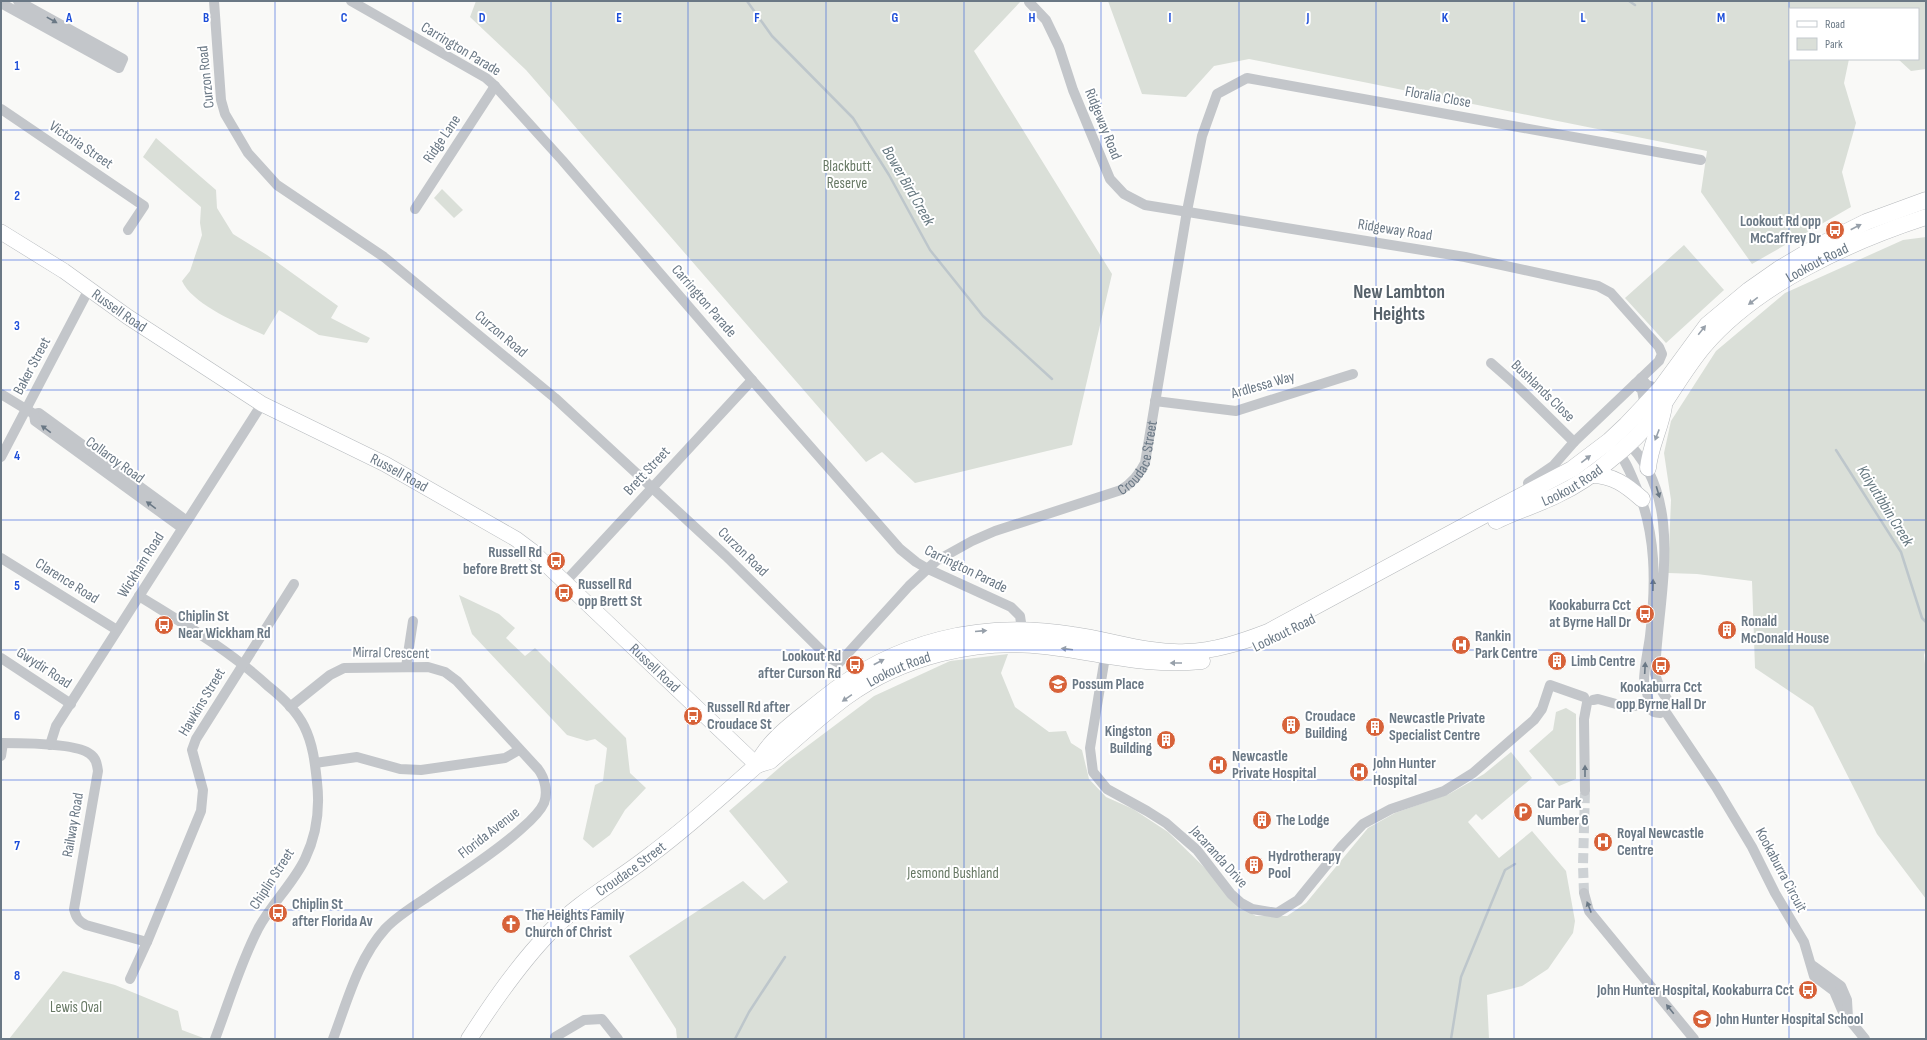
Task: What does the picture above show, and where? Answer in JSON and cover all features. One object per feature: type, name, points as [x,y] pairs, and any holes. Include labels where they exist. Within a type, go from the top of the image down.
[{"type":"highway","name":"Lookout Road","points":[[757,765],[770,761],[847,697],[879,678],[907,664],[945,652],[1009,644],[1186,652],[1212,649],[1240,643],[1268,632],[1481,517],[1563,475],[1619,442],[1644,406],[1662,395],[1707,325],[1749,290],[1779,269],[1866,222],[1926,200]]},
{"type":"highway","name":"Lookout Road","points":[[757,765],[763,752],[836,688],[879,661],[908,649],[970,633],[1022,629],[1072,634],[1106,648],[1150,663],[1185,663],[1216,660],[1246,652],[1273,641],[1479,529],[1507,515],[1557,496],[1591,475],[1619,442],[1683,374],[1708,342],[1735,315],[1770,288],[1846,248],[1926,217]]},
{"type":"highway","points":[[1648,468],[1650,452],[1662,422],[1662,395]]},
{"type":"highway","points":[[1591,475],[1603,475],[1617,479],[1642,500]]},
{"type":"highway","name":"Croudace Street","points":[[470,1039],[506,985],[550,932],[579,906],[652,854],[696,820],[757,765]]},
{"type":"main road","name":"Russell Road","points":[[1,232],[64,271],[128,317],[262,404],[385,464],[508,534],[532,551],[757,765]]},
{"type":"main road","points":[[735,743],[752,748],[771,745]]},
{"type":"street","points":[[1,3],[119,68],[123,60],[18,1]]},
{"type":"street","name":"Curzon Road","points":[[214,1],[221,100],[225,114],[248,153],[276,185],[384,257],[555,398],[726,556],[828,657],[839,663]]},
{"type":"street","name":"Carrington Parade","points":[[351,1],[486,78],[495,86],[562,160],[900,549],[916,562],[928,569],[1011,607],[1020,616],[1022,629]]},
{"type":"street","name":"Ridgeway Road","points":[[1029,2],[1046,20],[1059,47],[1073,90],[1110,179],[1124,194],[1145,205],[1465,257],[1598,286],[1611,293],[1659,347],[1662,354],[1659,361],[1574,442],[1553,466],[1528,482]]},
{"type":"street","name":"Floralia Close","points":[[1202,136],[1218,94],[1248,78],[1701,160]]},
{"type":"street","name":"Ridge Lane","points":[[415,209],[495,86]]},
{"type":"street","name":"Victoria Street","points":[[1,109],[144,206],[128,230]]},
{"type":"street","name":"Croudace Street","points":[[839,663],[909,586],[942,557],[978,538],[1121,490],[1131,484],[1139,474],[1145,463],[1187,212],[1202,136]]},
{"type":"street","name":"Baker Street","points":[[1,457],[30,411],[89,289]]},
{"type":"street","name":"Bushlands Close","points":[[1491,363],[1574,442]]},
{"type":"street","name":"Ardlessa Way","points":[[1155,401],[1236,411],[1353,374]]},
{"type":"street","name":"Brett Street","points":[[565,582],[752,380]]},
{"type":"street","points":[[1638,381],[1662,395]]},
{"type":"street","points":[[1638,381],[1642,390],[1644,406]]},
{"type":"street","name":"Collaroy Road","points":[[1,394],[30,411],[35,420],[185,524]]},
{"type":"street","name":"Wickham Road","points":[[50,745],[54,731],[262,404]]},
{"type":"street","points":[[1619,442],[1648,468],[1655,484],[1663,518],[1662,608],[1655,674],[1663,693],[1669,701],[1665,711],[1660,713],[1654,713],[1650,709],[1644,684],[1652,607],[1653,572],[1648,518],[1619,442]]},
{"type":"street","name":"Clarence Road","points":[[1,558],[117,630]]},
{"type":"street","name":"Hawkins Street","points":[[130,979],[147,942],[201,811],[203,790],[193,760],[193,746],[294,584]]},
{"type":"street","name":"Chiplin Street","points":[[139,596],[244,664],[290,707],[303,725],[312,748],[315,763],[318,804],[316,825],[309,848],[299,870],[259,928],[246,957],[215,1039]]},
{"type":"street","points":[[406,667],[413,621]]},
{"type":"street","name":"Jacaranda Drive","points":[[1106,648],[1090,748],[1093,772],[1107,789],[1159,819],[1197,850],[1240,903],[1252,910],[1277,913],[1298,900],[1342,846],[1363,824],[1392,809],[1444,791],[1473,773],[1534,720],[1542,709],[1550,685],[1588,700]]},
{"type":"street","name":"Gwydir Road","points":[[1,658],[71,704]]},
{"type":"street","name":"Mirral Crescent","points":[[290,707],[338,670],[352,667],[406,667],[437,669],[451,676],[519,750]]},
{"type":"street","points":[[1585,791],[1584,719],[1588,700],[1598,699],[1627,707],[1648,701],[1655,692],[1663,693]]},
{"type":"street","name":"Kookaburra Circuit","points":[[1665,711],[1735,817],[1774,891],[1804,942],[1814,976],[1836,994],[1842,1010],[1847,1003],[1848,1018],[1865,1039]]},
{"type":"street","points":[[1,756],[2,743]]},
{"type":"street","name":"Railway Road","points":[[2,743],[50,745],[90,753],[97,765],[74,909],[76,916],[79,921],[86,925],[147,942]]},
{"type":"street","points":[[315,763],[357,757],[400,769],[421,770],[505,758],[519,750]]},
{"type":"street","name":"Florida Avenue","points":[[333,1039],[359,972],[369,952],[384,930],[406,911],[505,843],[540,811],[546,795],[544,780],[538,769],[519,750]]},
{"type":"street","points":[[1584,893],[1589,911],[1694,1039]]},
{"type":"street","points":[[555,1038],[584,1020],[602,1019],[618,1039]]},
{"type":"green space","name":"Blackbutt Reserve","points":[[476,1],[1021,1],[974,51],[1112,274],[1072,445],[915,483],[882,452],[866,462],[526,70],[470,17]]},
{"type":"green space","points":[[1108,1],[1926,1],[1926,69],[1911,71],[1899,60],[1919,60],[1919,8],[1789,8],[1789,60],[1849,60],[1844,83],[1856,123],[1842,172],[1851,207],[1752,264],[1701,192],[1707,151],[1249,59],[1214,66],[1186,97],[1142,94]]},
{"type":"green space","points":[[156,138],[216,190],[217,208],[233,234],[267,255],[338,306],[331,318],[370,338],[367,343],[319,335],[279,310],[264,335],[218,313],[196,298],[182,281],[190,271],[202,235],[200,223],[201,207],[143,157]]},
{"type":"green space","points":[[442,189],[463,210],[454,218],[434,198]]},
{"type":"green space","points":[[1926,237],[1926,648],[1924,655],[1926,673],[1926,899],[1877,834],[1813,707],[1755,668],[1752,581],[1697,574],[1668,573],[1671,500],[1664,453],[1671,421],[1716,351],[1785,293],[1903,240]]},
{"type":"green space","points":[[1684,245],[1724,290],[1666,343],[1625,298]]},
{"type":"green space","points":[[459,595],[499,614],[515,628],[506,638],[525,656],[535,648],[626,738],[630,773],[646,788],[625,810],[610,835],[593,848],[583,839],[595,785],[603,781],[607,748],[595,739],[587,741],[567,735],[472,634]]},
{"type":"green space","name":"Jesmond Bushland","points":[[1008,654],[1001,673],[1015,707],[1049,732],[1066,731],[1071,743],[1082,750],[1089,779],[1106,797],[1133,809],[1168,832],[1205,868],[1238,906],[1256,916],[1287,916],[1306,903],[1368,828],[1395,813],[1449,794],[1484,774],[1511,752],[1532,778],[1482,820],[1476,814],[1468,822],[1499,858],[1532,831],[1566,871],[1575,921],[1573,933],[1548,969],[1522,986],[1487,995],[1489,1039],[677,1039],[676,1029],[629,956],[743,881],[764,900],[788,882],[729,811],[786,762],[874,696],[950,661]]},
{"type":"green space","points":[[1566,708],[1576,714],[1576,779],[1559,786],[1529,751],[1553,730],[1556,712]]},
{"type":"green space","name":"Lewis Oval","points":[[63,971],[115,985],[178,1011],[182,1030],[206,1039],[9,1039]]},
{"type":"waterway","name":"Bower Bird Creek","points":[[747,1],[772,36],[853,118],[889,175],[930,250],[983,316],[1052,379]]},
{"type":"waterway","points":[[1629,1],[1635,5]]},
{"type":"waterway","name":"Kaiyutibbin Creek","points":[[1836,450],[1901,552],[1922,618],[1926,622]]},
{"type":"waterway","points":[[1451,1039],[1461,977],[1505,870],[1515,864]]},
{"type":"waterway","points":[[735,1039],[749,1012],[785,957]]},
{"type":"tunnel","points":[[1584,893],[1583,865],[1585,791]]},
{"type":"place","name":"Lookout Rd opp McCaffrey Dr","points":[[1835,230]]},
{"type":"place","name":"Russell Rd before Brett St","points":[[556,561]]},
{"type":"place","name":"Russell Rd opp Brett St","points":[[564,593]]},
{"type":"place","name":"Kookaburra Cct at Byrne Hall Dr","points":[[1645,614]]},
{"type":"place","name":"Chiplin St Near Wickham Rd","points":[[164,625]]},
{"type":"place","name":"Ronald McDonald House","points":[[1727,630]]},
{"type":"place","name":"Rankin Park Centre","points":[[1461,645]]},
{"type":"place","name":"Limb Centre","points":[[1557,661]]},
{"type":"place","name":"Lookout Rd after Curson Rd","points":[[855,665]]},
{"type":"place","name":"Kookaburra Cct opp Byrne Hall Dr","points":[[1661,666]]},
{"type":"place","name":"Possum Place","points":[[1058,684]]},
{"type":"place","name":"Russell Rd after Croudace St","points":[[693,716]]},
{"type":"place","name":"Croudace Building","points":[[1291,725]]},
{"type":"place","name":"Newcastle Private Specialist Centre","points":[[1375,727]]},
{"type":"place","name":"Kingston Building","points":[[1166,740]]},
{"type":"place","name":"Newcastle Private Hospital","points":[[1218,765]]},
{"type":"place","name":"John Hunter Hospital","points":[[1359,772]]},
{"type":"place","name":"Car Park Number 6","points":[[1523,812]]},
{"type":"place","name":"The Lodge","points":[[1262,820]]},
{"type":"place","name":"Royal Newcastle Centre","points":[[1603,842]]},
{"type":"place","name":"Hydrotherapy Pool","points":[[1254,865]]},
{"type":"place","name":"Chiplin St after Florida Av","points":[[278,913]]},
{"type":"place","name":"The Heights Family Church of Christ","points":[[511,924]]},
{"type":"place","name":"John Hunter Hospital, Kookaburra Cct","points":[[1808,990]]},
{"type":"place","name":"John Hunter Hospital School","points":[[1702,1019]]},
{"type":"district","name":"New Lambton Heights","points":[[1399,303]]}]
